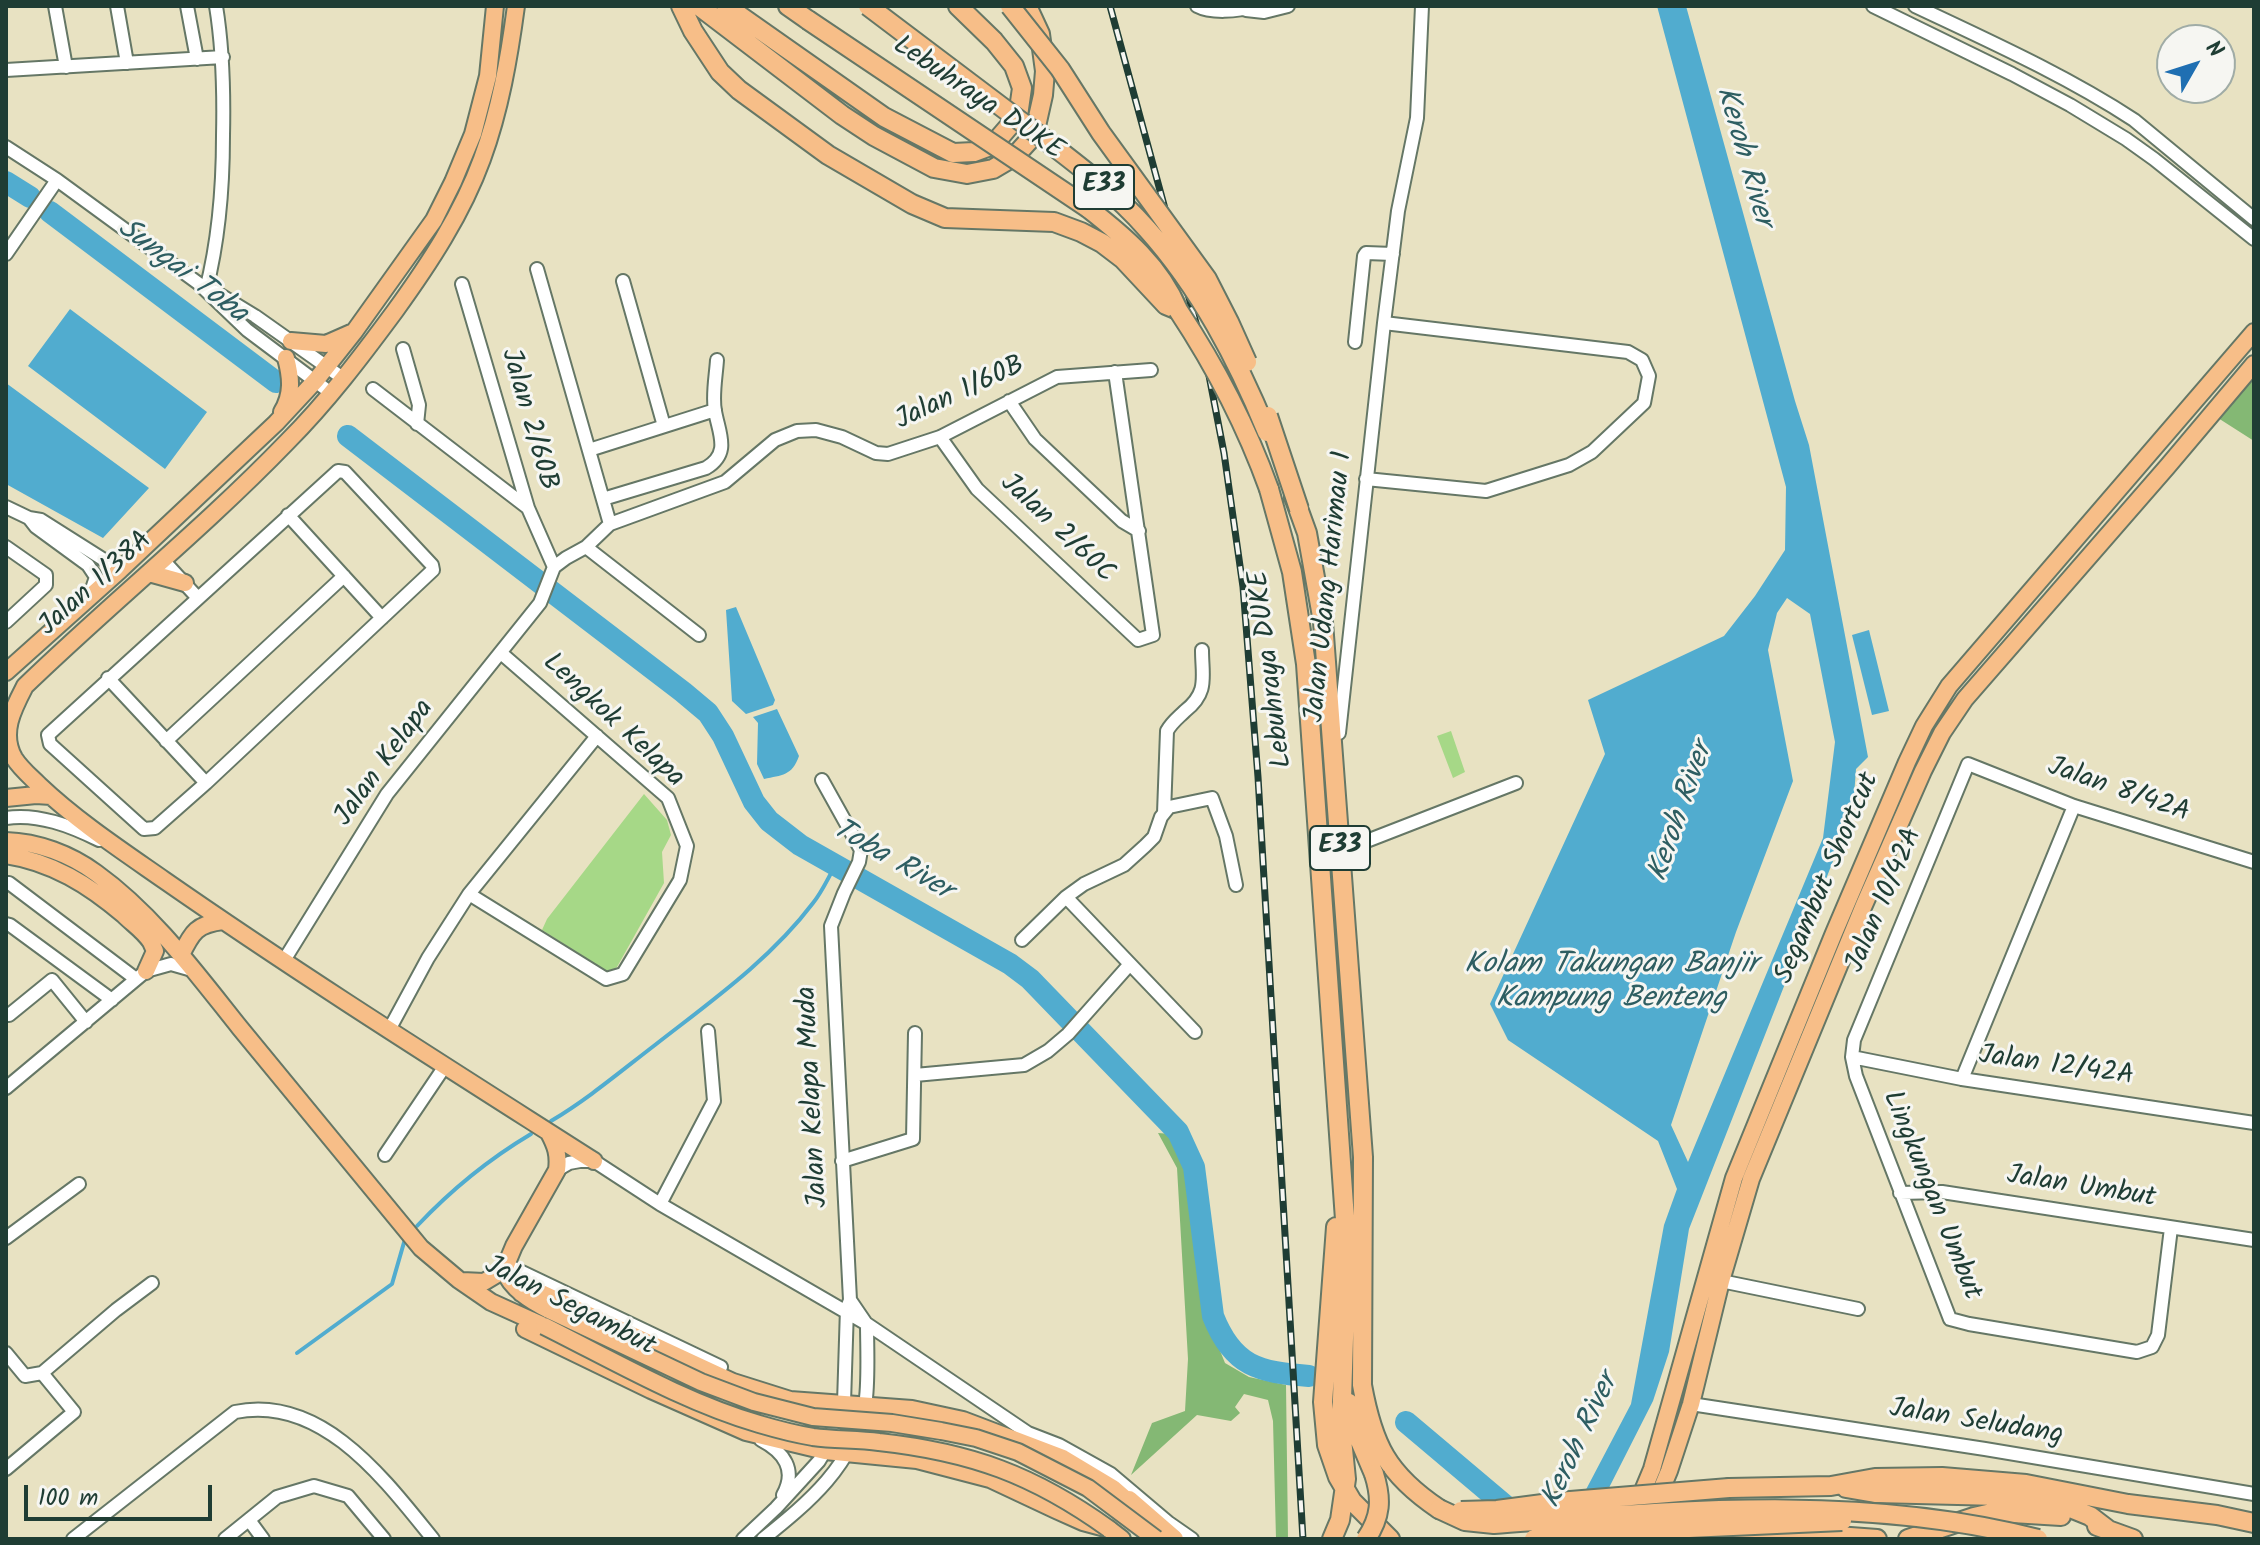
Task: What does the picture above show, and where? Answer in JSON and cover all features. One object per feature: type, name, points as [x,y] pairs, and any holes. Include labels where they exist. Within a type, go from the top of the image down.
[{"type":"highway","points":[[681,6],[720,72],[739,90],[828,155],[912,204],[945,218],[1054,222],[1081,232],[1123,259],[1166,305],[1178,310]]},
{"type":"highway","points":[[699,6],[874,136],[934,168],[967,174],[993,169],[1015,156],[1034,135],[1045,71],[1040,34],[1027,6]]},
{"type":"highway","points":[[726,6],[884,117],[953,153],[974,152],[993,145],[1018,116],[1022,88],[1014,66],[994,41],[958,6]]},
{"type":"highway","name":"Lebuhraya DUKE","points":[[788,6],[1088,208],[1122,235],[1156,270],[1171,292],[1178,310],[1235,406],[1261,466],[1283,534],[1298,603],[1306,664],[1347,1248],[1352,1374]]},
{"type":"highway","name":"Lebuhraya DUKE","points":[[868,6],[1091,175],[1146,228],[1190,283],[1215,325],[1253,398],[1299,509],[1307,533],[1323,622],[1362,1141],[1352,1374]]},
{"type":"highway","points":[[1010,6],[1060,69],[1101,133],[1207,279],[1262,399],[1299,509]]},
{"type":"highway","name":"E33","points":[[1343,1201],[1336,1223],[1323,1402],[1327,1445],[1338,1477],[1352,1501],[1390,1539]]},
{"type":"highway","points":[[1352,1374],[1354,1427],[1380,1493],[1373,1529],[1366,1539]]},
{"type":"highway","name":"E33","points":[[1352,1374],[1375,1440],[1385,1458],[1403,1481],[1439,1509],[1465,1521],[1494,1524],[1729,1509],[1846,1511],[1951,1521],[2038,1539]]},
{"type":"highway","name":"E33","points":[[1332,1539],[1340,1520],[1346,1479],[1341,1429],[1352,1374]]},
{"type":"highway","points":[[1439,1509],[1497,1510],[1729,1488],[1831,1486],[1875,1478],[1942,1477],[2026,1484],[2128,1504],[2254,1523]]},
{"type":"highway","points":[[1831,1486],[1875,1493],[1999,1496],[2058,1503],[2090,1516],[2107,1529]]},
{"type":"highway","points":[[1129,1500],[1174,1539]]},
{"type":"highway","points":[[1908,1539],[1996,1512],[2066,1516],[2133,1539]]},
{"type":"highway","points":[[1534,1539],[1645,1530],[1837,1522],[1886,1514]]},
{"type":"highway","points":[[1729,1539],[1810,1534],[1877,1539]]},
{"type":"main road","name":"Jalan 1/38A","points":[[6,672],[92,596],[276,423],[354,332],[425,232],[453,182],[473,134],[488,76],[495,6]]},
{"type":"main road","name":"Jalan 1/38A","points":[[131,857],[69,812],[23,769],[8,745],[6,731],[11,712],[25,686],[149,573],[164,553],[290,440],[344,379],[413,286],[442,242],[468,192],[492,129],[507,68],[516,6]]},
{"type":"main road","points":[[276,423],[287,404],[292,380],[289,350],[326,344],[354,332]]},
{"type":"main road","name":"Segambut Shortcut","points":[[1621,1539],[1652,1469],[1734,1178],[1834,933],[1924,726],[1949,686],[2254,332]]},
{"type":"main road","name":"Segambut Shortcut","points":[[1641,1539],[1669,1471],[1691,1404],[1721,1281],[1751,1179],[1864,905],[1942,733],[1965,699],[2254,364]]},
{"type":"main road","points":[[92,596],[118,585],[164,553],[201,493]]},
{"type":"main road","points":[[164,553],[185,583]]},
{"type":"main road","points":[[149,573],[185,583]]},
{"type":"main road","points":[[6,798],[51,796]]},
{"type":"main road","name":"Jalan Segambut","points":[[6,841],[47,847],[94,871],[126,897],[181,955],[421,1248],[491,1302],[546,1318],[754,1402],[813,1417],[892,1423],[941,1431],[976,1438],[1018,1452],[1088,1488],[1156,1539]]},
{"type":"main road","points":[[6,855],[54,869],[97,893],[151,942],[155,951],[152,963],[141,975]]},
{"type":"main road","points":[[131,857],[283,962],[594,1161]]},
{"type":"main road","points":[[181,955],[196,929],[223,921]]},
{"type":"main road","points":[[548,1132],[556,1145],[557,1170]]},
{"type":"main road","name":"Jalan Segambut","points":[[557,1170],[505,1267],[510,1282],[546,1318],[692,1399],[758,1424],[810,1437],[878,1442],[964,1456],[1001,1468],[1048,1490],[1116,1534]]},
{"type":"main road","points":[[459,1280],[484,1282],[505,1267]]},
{"type":"main road","points":[[521,1293],[537,1291],[757,1395],[768,1411],[763,1422],[754,1428],[739,1429]]},
{"type":"main road","points":[[491,1302],[493,1309],[511,1322],[739,1429],[825,1451],[917,1460],[990,1479],[1116,1534]]},
{"type":"main road","points":[[733,1382],[790,1400],[912,1409],[963,1420],[1037,1447],[1093,1475],[1129,1500],[1165,1539]]},
{"type":"main road","points":[[874,1456],[865,1445],[863,1431],[867,1418],[877,1408],[884,1406]]},
{"type":"street","points":[[55,6],[66,67]]},
{"type":"street","points":[[117,6],[127,63]]},
{"type":"street","points":[[187,6],[197,59]]},
{"type":"street","points":[[204,287],[219,227],[223,189],[223,57],[216,6]]},
{"type":"street","points":[[1197,6],[1204,10],[1247,8],[1264,12],[1288,6]]},
{"type":"street","name":"Jalan Udang Harimau 1","points":[[1368,1176],[1339,725],[1398,211],[1417,118],[1422,6]]},
{"type":"street","points":[[1873,6],[1983,58],[2126,139],[2254,239]]},
{"type":"street","points":[[1915,6],[2025,59],[2119,110],[2254,219]]},
{"type":"street","points":[[6,70],[223,57]]},
{"type":"street","points":[[6,147],[57,180],[204,287],[247,330],[327,366],[344,379]]},
{"type":"street","points":[[6,254],[57,180]]},
{"type":"street","points":[[1355,342],[1364,256],[1372,251],[1393,254]]},
{"type":"street","points":[[537,269],[610,524]]},
{"type":"street","points":[[623,281],[664,426]]},
{"type":"street","name":"Jalan 2/60B","points":[[462,284],[528,508],[552,571]]},
{"type":"street","points":[[1366,479],[1486,491],[1569,465],[1592,452],[1644,403],[1649,376],[1642,360],[1628,352],[1384,323]]},
{"type":"street","points":[[403,349],[419,405],[417,424]]},
{"type":"street","points":[[289,350],[331,393]]},
{"type":"street","points":[[603,499],[706,468],[716,462],[722,447],[715,410],[717,360]]},
{"type":"street","name":"Jalan 1/60B","points":[[552,571],[566,558],[586,547],[610,524],[725,482],[775,440],[797,431],[816,430],[842,437],[876,453],[888,454],[940,437],[1057,377],[1151,370]]},
{"type":"street","points":[[1115,372],[1139,531]]},
{"type":"street","points":[[373,389],[528,508]]},
{"type":"street","points":[[1009,401],[1035,439],[1122,521],[1139,531]]},
{"type":"street","points":[[589,450],[715,410]]},
{"type":"street","name":"Jalan 2/60C","points":[[940,437],[977,489],[1138,640],[1153,635],[1139,531]]},
{"type":"street","points":[[716,462],[725,482]]},
{"type":"street","points":[[338,471],[345,472],[432,565],[433,570],[206,783],[155,828],[144,829],[50,744],[48,735],[197,597],[338,471]]},
{"type":"street","points":[[6,507],[41,520],[120,570]]},
{"type":"street","points":[[288,515],[382,618]]},
{"type":"street","points":[[29,518],[36,527],[88,565],[96,577],[92,596]]},
{"type":"street","points":[[6,547],[46,575],[46,585],[6,622]]},
{"type":"street","points":[[586,547],[699,635]]},
{"type":"street","name":"Jalan Kelapa","points":[[283,962],[387,794],[540,603],[552,571]]},
{"type":"street","points":[[166,741],[344,576]]},
{"type":"street","points":[[185,583],[197,597]]},
{"type":"street","points":[[1022,940],[1066,897],[1084,884],[1124,865],[1154,837],[1164,813],[1167,731],[1172,722],[1200,696],[1203,687],[1202,650]]},
{"type":"street","name":"Lengkok Kelapa","points":[[469,894],[606,979],[623,974],[680,880],[687,846],[668,798],[501,653]]},
{"type":"street","points":[[108,678],[206,783]]},
{"type":"street","points":[[389,1030],[428,958],[469,894],[597,736]]},
{"type":"street","name":"Jalan 8/42A","points":[[1968,764],[2074,806],[2254,862]]},
{"type":"street","name":"Jalan 10/42A","points":[[1852,1057],[1854,1040],[1968,764]]},
{"type":"street","name":"Jalan Kelapa Muda","points":[[743,1539],[819,1461],[844,1403],[847,1308],[850,1300],[831,926],[859,862],[861,850],[822,780]]},
{"type":"street","points":[[1346,849],[1516,783]]},
{"type":"street","points":[[1164,813],[1172,805],[1212,798],[1226,836],[1236,885]]},
{"type":"street","points":[[1962,1079],[2074,806]]},
{"type":"street","points":[[6,818],[39,818],[68,827],[131,857]]},
{"type":"street","points":[[9,883],[141,975]]},
{"type":"street","points":[[1066,897],[1195,1032]]},
{"type":"street","points":[[6,924],[112,1000]]},
{"type":"street","points":[[6,1088],[141,975],[171,964],[192,970]]},
{"type":"street","points":[[915,1075],[1024,1065],[1068,1034],[1130,964]]},
{"type":"street","points":[[9,1015],[52,980],[86,1022]]},
{"type":"street","points":[[660,1204],[714,1101],[708,1031]]},
{"type":"street","points":[[842,1161],[913,1139],[915,1033]]},
{"type":"street","name":"Jalan 12/42A","points":[[1852,1057],[1962,1079],[2254,1123]]},
{"type":"street","name":"Lingkungan Umbut","points":[[1852,1057],[1856,1076],[1950,1319],[2137,1352],[2152,1347],[2158,1335],[2171,1228]]},
{"type":"street","points":[[385,1155],[445,1066]]},
{"type":"street","points":[[557,1170],[569,1163],[594,1161],[660,1204],[867,1324],[1028,1433],[1059,1445],[1111,1474],[1192,1539]]},
{"type":"street","points":[[6,1238],[79,1184]]},
{"type":"street","name":"Jalan Umbut","points":[[1900,1193],[1942,1192],[2254,1240]]},
{"type":"street","points":[[505,1267],[721,1367]]},
{"type":"street","points":[[1721,1281],[1858,1309]]},
{"type":"street","points":[[6,1353],[25,1376],[42,1373],[152,1283]]},
{"type":"street","points":[[763,1539],[813,1496],[847,1455],[865,1404],[867,1324],[850,1300]]},
{"type":"street","points":[[6,1469],[74,1412],[42,1373]]},
{"type":"street","name":"Jalan Seludang","points":[[1691,1404],[2254,1494]]},
{"type":"street","points":[[73,1539],[235,1412],[254,1408],[273,1409],[304,1419],[362,1456],[433,1539]]},
{"type":"street","points":[[739,1429],[778,1451],[790,1470],[788,1487],[776,1508]]},
{"type":"street","points":[[225,1539],[277,1497],[314,1486],[348,1496],[384,1539]]},
{"type":"street","points":[[249,1520],[263,1539]]},
{"type":"green space","points":[[2254,378],[2254,441],[2218,418]]},
{"type":"green space","points":[[1451,731],[1465,772],[1453,778],[1437,736]]},
{"type":"green space","points":[[644,794],[667,820],[671,835],[662,852],[664,883],[617,967],[608,972],[542,930],[547,919]]},
{"type":"green space","points":[[1158,1133],[1171,1134],[1190,1172],[1204,1311],[1225,1363],[1249,1377],[1286,1385],[1288,1539],[1276,1539],[1273,1421],[1268,1400],[1244,1394],[1235,1407],[1240,1413],[1231,1421],[1197,1415],[1131,1475],[1152,1423],[1185,1411],[1188,1359],[1177,1168]]},
{"type":"water","name":"Kolam Takungan Banjir Kampung Benteng","points":[[1657,6],[1686,6],[1809,445],[1868,757],[1856,769],[1853,810],[1689,1229],[1669,1352],[1653,1401],[1583,1539],[1560,1539],[1631,1404],[1664,1225],[1677,1189],[1658,1141],[1508,1040],[1490,1004],[1605,754],[1588,700],[1724,636],[1785,550],[1786,487]],"holes":[[[1787,598],[1810,614],[1835,742],[1823,838],[1688,1162],[1671,1125],[1736,932],[1793,781],[1768,650],[1777,613]]]},
{"type":"water","points":[[70,309],[207,412],[165,469],[28,366]]},
{"type":"water","points":[[6,383],[149,488],[103,538],[6,484]]},
{"type":"water","points":[[736,607],[775,700],[773,705],[746,714],[732,701],[726,610]]},
{"type":"water","points":[[1869,630],[1889,711],[1872,715],[1852,635]]},
{"type":"water","points":[[777,709],[799,756],[790,771],[764,779],[757,764],[758,723],[753,717]]},
{"type":"waterway","name":"Toba River","points":[[6,182],[30,197]]},
{"type":"waterway","name":"Sungai Toba","points":[[50,212],[276,382]]},
{"type":"waterway","name":"Toba River","points":[[348,436],[708,713],[723,736],[754,802],[769,821],[800,845],[1010,964],[1030,979],[1178,1132],[1194,1167],[1213,1316],[1229,1346],[1250,1364],[1262,1369],[1309,1376]]},
{"type":"waterway","points":[[551,1121],[578,1104],[759,962],[813,903],[835,866]]},
{"type":"waterway","points":[[417,1226],[471,1176],[531,1134]]},
{"type":"waterway","points":[[297,1353],[392,1284],[405,1239]]},
{"type":"waterway","name":"Toba River","points":[[1406,1422],[1521,1519]]},
{"type":"railway","points":[[1110,6],[1206,360],[1224,453],[1243,587],[1258,777],[1303,1539]]},
{"type":"water label","name":"Keroh River","points":[[1742,157]]},
{"type":"water label","name":"Keroh River","points":[[1683,813]]},
{"type":"water label","name":"Keroh River","points":[[1582,1442]]}]
